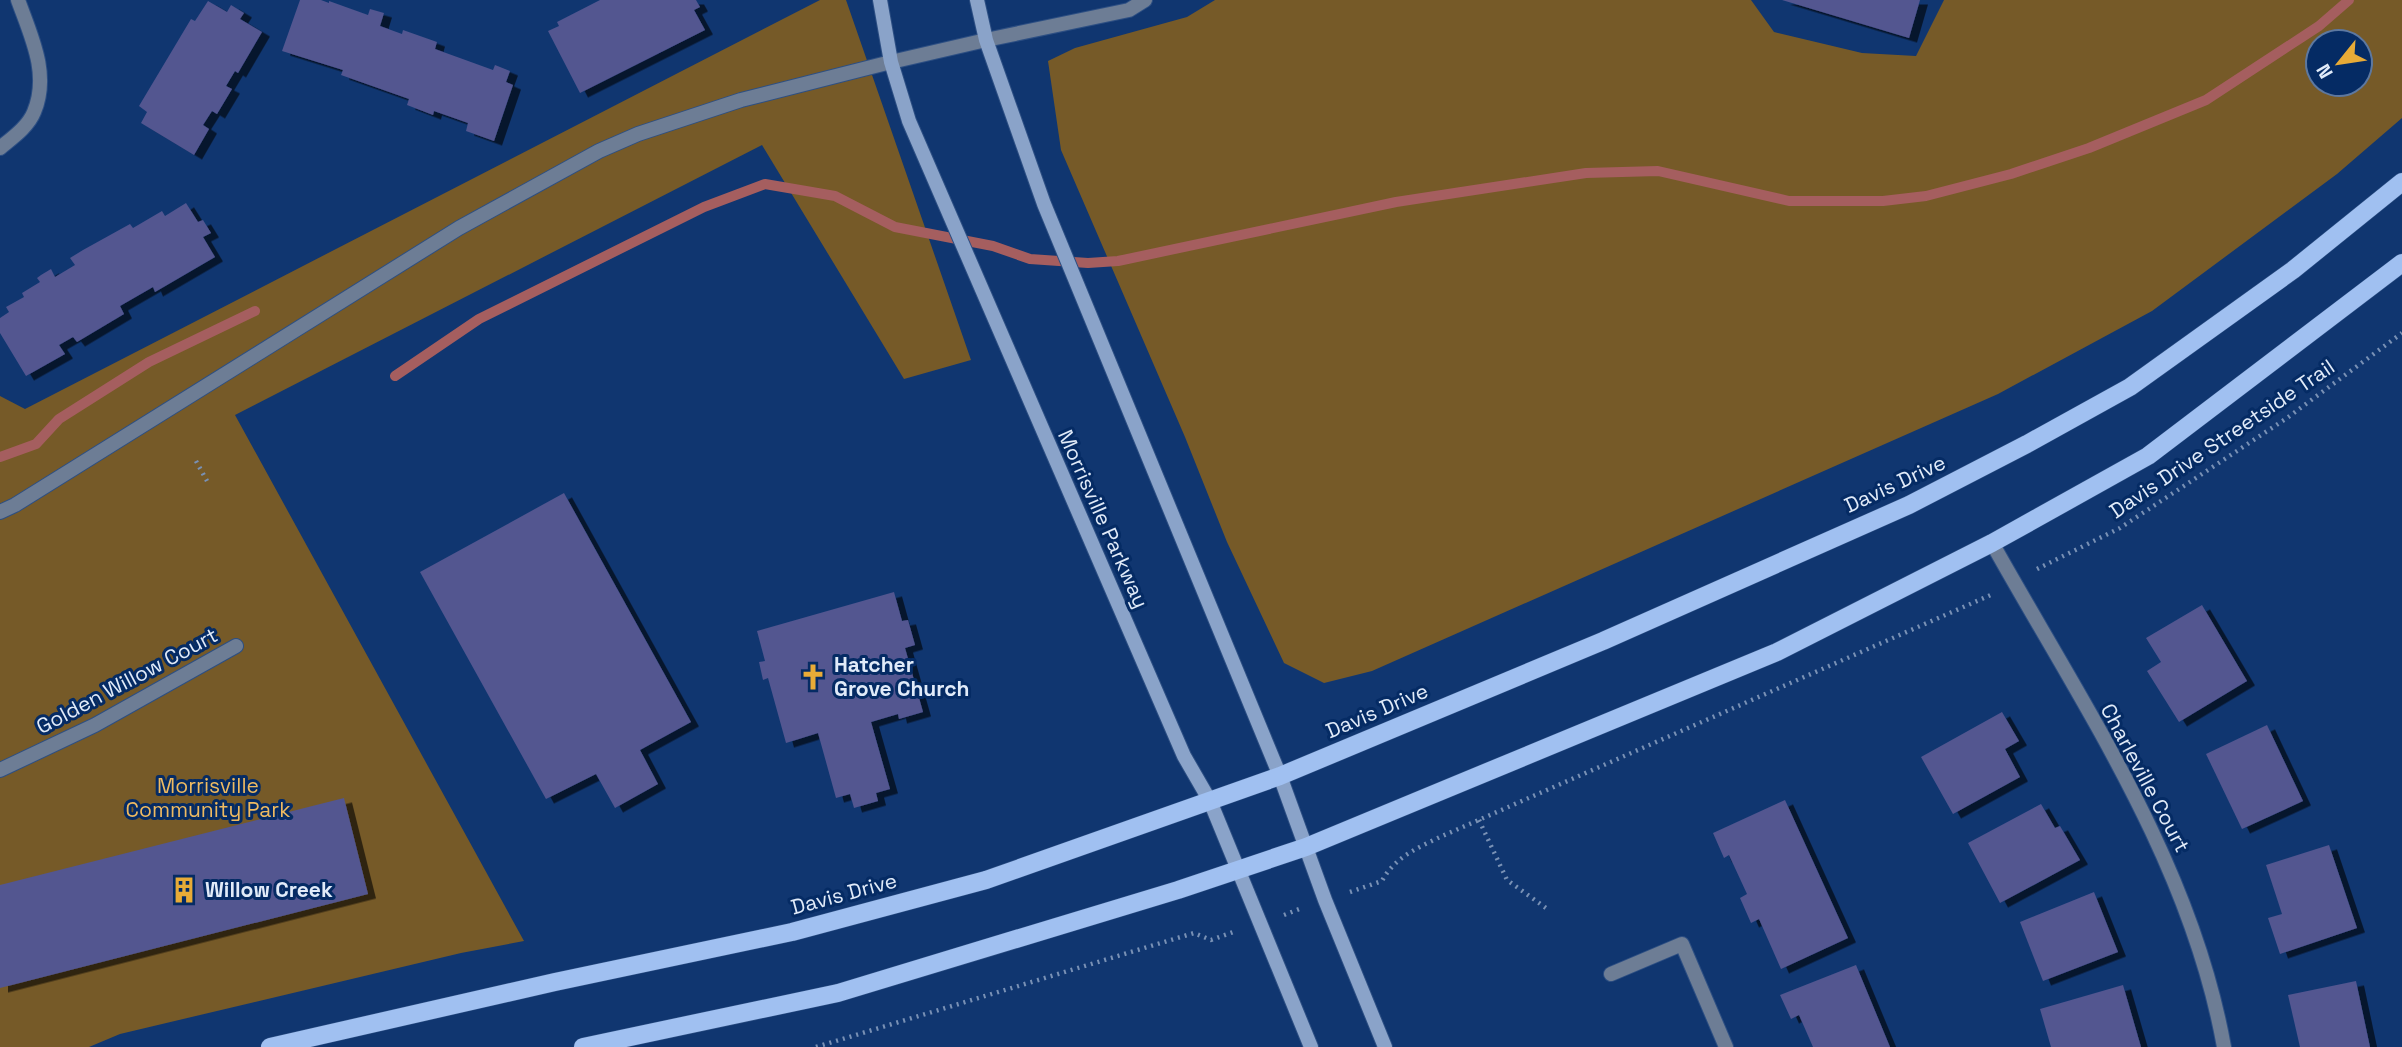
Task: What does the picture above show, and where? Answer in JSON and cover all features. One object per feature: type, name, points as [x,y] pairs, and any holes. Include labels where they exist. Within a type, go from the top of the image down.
[{"type":"main road","name":"Morrisville Parkway","points":[[880,0],[891,62],[909,121],[1184,756],[1210,801],[1311,1047]]},
{"type":"main road","points":[[977,0],[986,40],[1044,204],[1280,776],[1325,900],[1385,1047]]},
{"type":"main road","name":"Davis Drive","points":[[270,1047],[792,932],[986,880],[1280,776],[1603,641],[1909,505],[2027,444],[2130,387],[2293,271],[2402,182]]},
{"type":"main road","points":[[583,1047],[838,993],[1178,890],[1306,847],[1777,652],[1992,543],[2148,456],[2402,262]]},
{"type":"street","points":[[0,148],[19,133],[33,114],[40,87],[38,57],[18,0]]},
{"type":"street","points":[[0,512],[27,498],[459,228],[599,151],[638,134],[741,100],[891,62],[1129,10],[1145,0]]},
{"type":"street","name":"Charleville Court","points":[[1992,543],[2138,802],[2171,871],[2197,939],[2217,1008],[2224,1047]]},
{"type":"street","name":"Golden Willow Court","points":[[0,770],[95,725],[236,646]]},
{"type":"street","points":[[1611,974],[1682,944],[1726,1047]]},
{"type":"path","name":"Davis Drive Streetside Trail","points":[[2053,560],[2120,528],[2287,418],[2402,333]]},
{"type":"path","points":[[196,461],[207,481]]},
{"type":"path","points":[[816,1047],[1194,933],[1210,940],[1382,881],[1388,869],[1409,852],[1982,600]]},
{"type":"path","points":[[1479,820],[1507,880],[1546,908]]},
{"type":"green space","name":"Morrisville Community Park","points":[[820,0],[846,0],[971,360],[904,379],[762,145],[235,415],[524,941],[461,953],[120,1034],[89,1047],[0,1047],[0,396],[25,409]]},
{"type":"green space","points":[[1215,0],[1751,0],[1774,32],[1862,53],[1916,56],[1944,0],[2402,0],[2402,118],[2337,174],[2152,311],[1998,394],[1372,671],[1324,683],[1284,663],[1227,542],[1185,437],[1061,150],[1048,61],[1075,48],[1187,17]]},
{"type":"building","points":[[300,0],[329,1],[368,15],[370,9],[384,13],[380,26],[402,34],[403,30],[437,42],[435,49],[493,70],[495,65],[510,71],[506,82],[513,85],[494,141],[466,131],[468,123],[434,111],[433,115],[407,105],[409,99],[341,75],[343,70],[282,51]]},
{"type":"building","points":[[600,0],[696,0],[700,7],[694,10],[705,30],[580,93],[548,31],[559,26],[557,22]]},
{"type":"building","points":[[1782,0],[1920,0],[1909,38]]},
{"type":"building","points":[[208,1],[227,12],[231,5],[244,13],[240,19],[262,32],[238,73],[235,71],[226,86],[232,89],[217,114],[212,111],[203,125],[209,129],[194,155],[141,123],[147,112],[139,106],[191,19],[195,21]]},
{"type":"building","points":[[186,203],[198,222],[203,220],[211,233],[203,237],[215,257],[155,292],[153,287],[120,306],[124,314],[77,342],[73,337],[59,345],[65,354],[26,376],[0,333],[0,318],[9,312],[6,307],[24,297],[22,293],[40,282],[37,278],[41,275],[51,269],[55,277],[75,265],[70,258],[83,250],[130,224],[133,228],[162,211],[165,216]]},
{"type":"building","points":[[564,493],[691,722],[640,750],[658,784],[615,808],[596,774],[546,799],[420,572]]},
{"type":"building","points":[[894,592],[902,621],[908,620],[915,645],[905,648],[923,712],[899,719],[898,714],[871,722],[890,789],[876,793],[878,801],[854,808],[850,794],[836,798],[818,733],[786,743],[768,678],[763,680],[759,662],[765,661],[757,631]]},
{"type":"building","points":[[2202,605],[2247,681],[2179,722],[2147,671],[2161,662],[2146,638]]},
{"type":"building","points":[[2002,712],[2019,741],[2005,749],[2020,777],[1953,814],[1921,757]]},
{"type":"building","points":[[2267,725],[2303,801],[2242,829],[2206,754]]},
{"type":"building","name":"Willow Creek","points":[[344,798],[368,894],[0,988],[0,885]]},
{"type":"building","points":[[1785,800],[1848,938],[1781,969],[1759,919],[1751,923],[1740,898],[1747,894],[1729,855],[1724,858],[1713,833]]},
{"type":"building","points":[[2041,804],[2055,828],[2060,826],[2080,860],[2000,903],[1968,843]]},
{"type":"building","points":[[2329,845],[2357,928],[2280,954],[2268,918],[2282,914],[2266,865]]},
{"type":"building","points":[[2094,892],[2118,952],[2043,981],[2020,922]]},
{"type":"building","points":[[1856,965],[1890,1047],[1813,1047],[1799,1015],[1791,1019],[1780,995]]},
{"type":"building","points":[[2356,981],[2370,1047],[2300,1047],[2288,995]]},
{"type":"building","points":[[2123,985],[2141,1047],[2051,1047],[2040,1009]]},
{"type":"waterway","points":[[395,376],[479,319],[704,207],[765,184],[835,196],[895,227],[993,246],[1030,259],[1088,263],[1118,261],[1396,202],[1586,173],[1658,171],[1789,201],[1883,201],[1926,196],[2011,174],[2089,148],[2206,100],[2319,26],[2349,0]]},
{"type":"waterway","points":[[0,457],[36,444],[59,419],[149,362],[255,311]]},
{"type":"place","name":"Hatcher Grove Church","points":[[813,677]]},
{"type":"place","name":"Willow Creek","points":[[184,890]]}]
